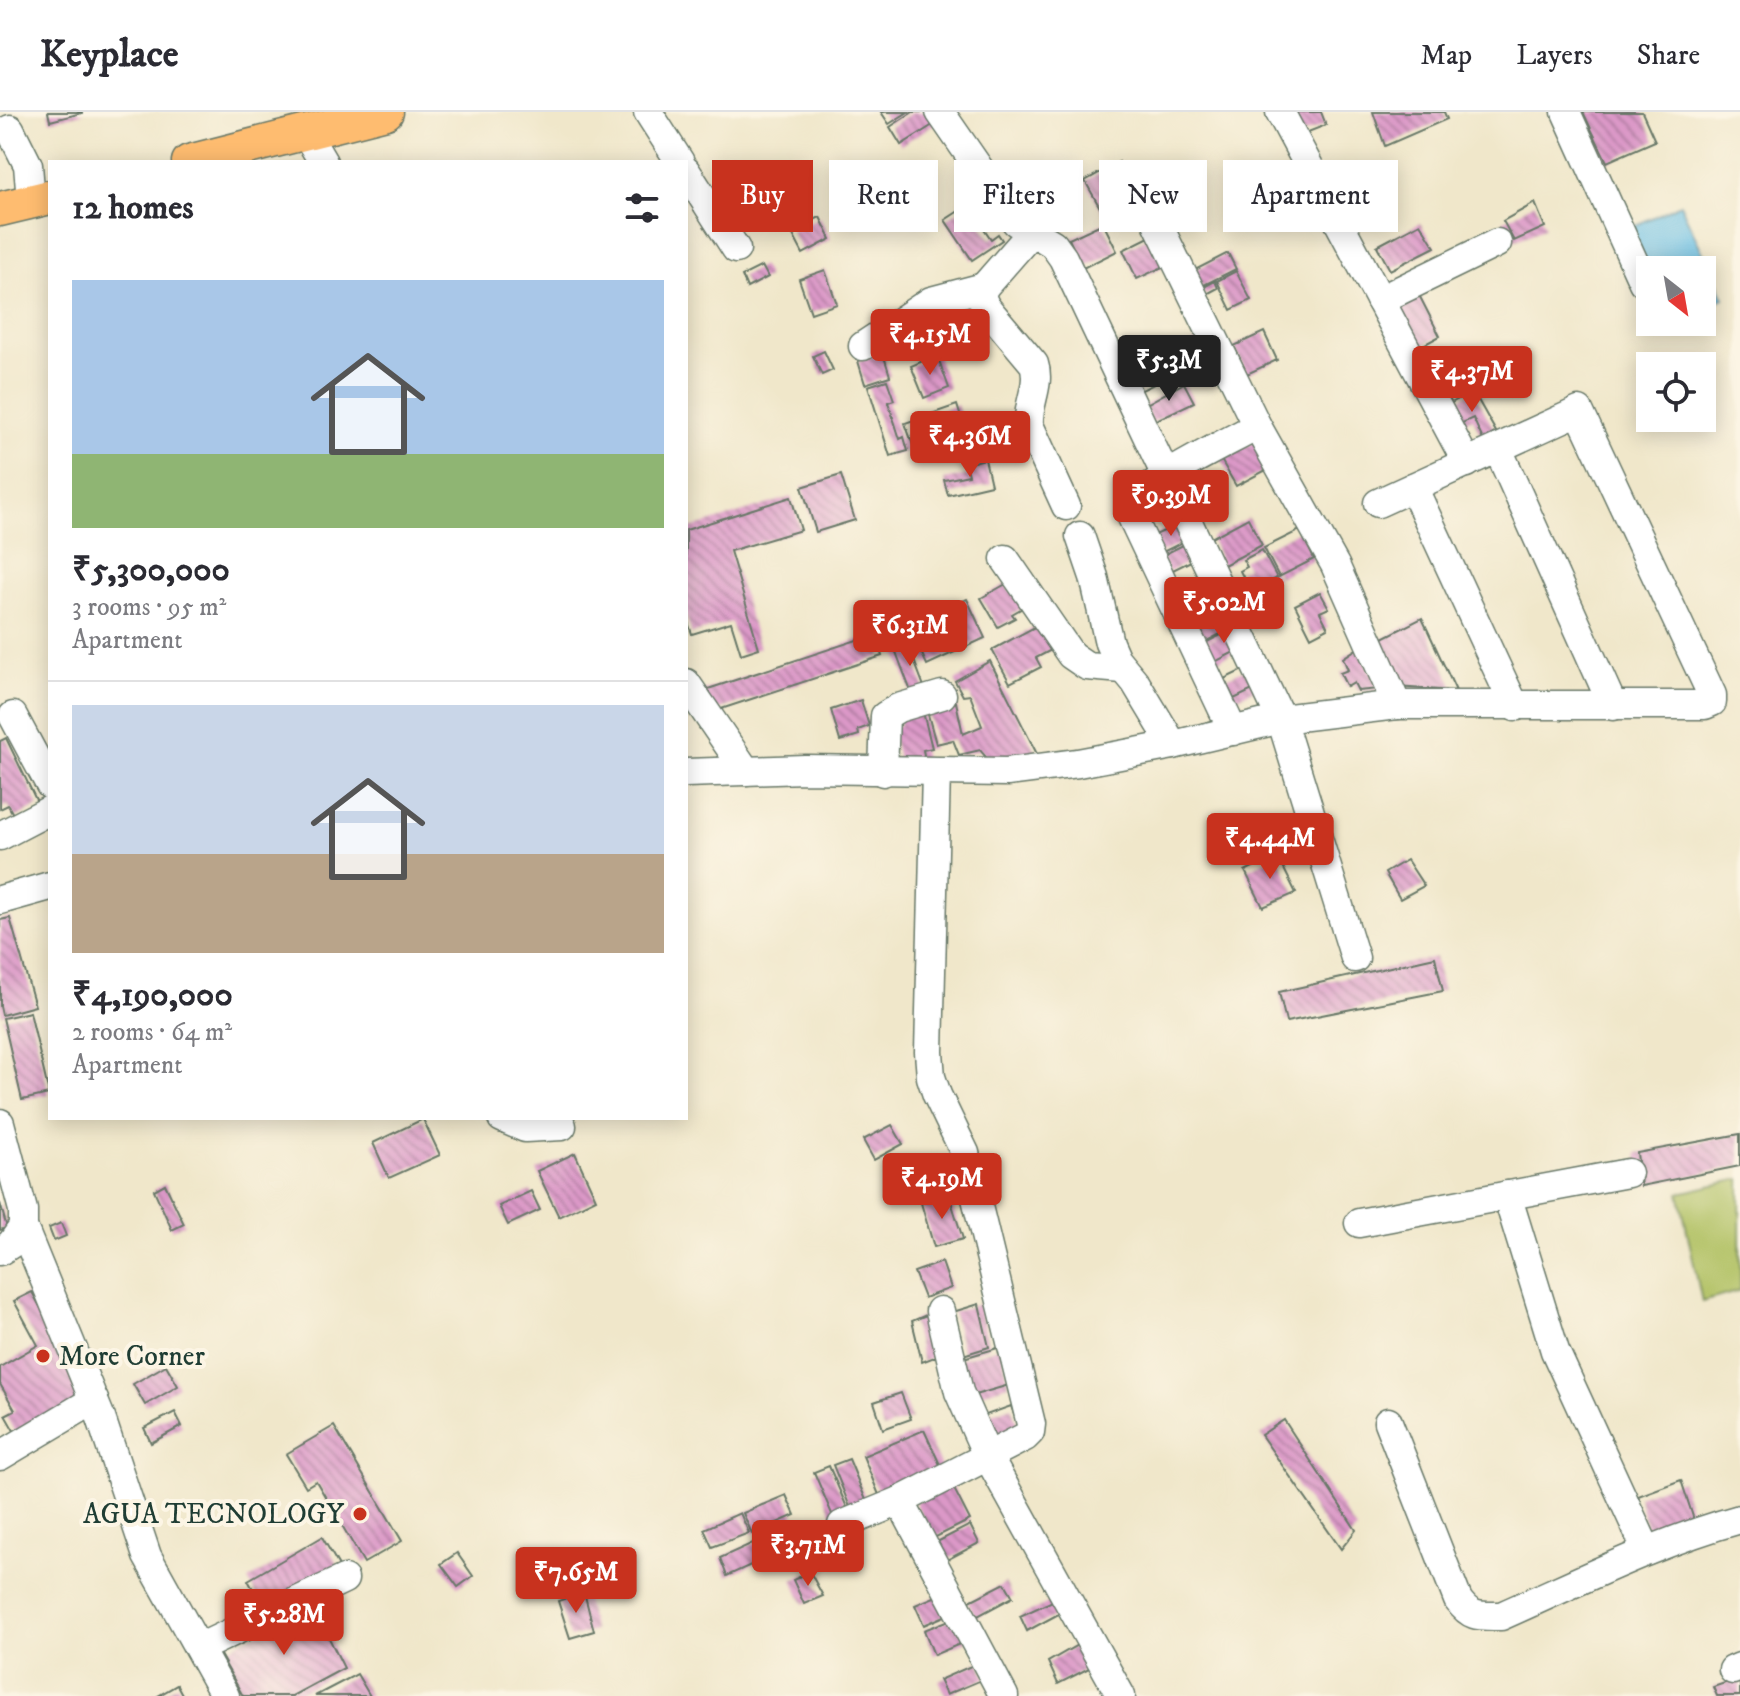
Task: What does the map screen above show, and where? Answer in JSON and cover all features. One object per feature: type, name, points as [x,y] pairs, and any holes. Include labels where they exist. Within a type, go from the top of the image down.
[{"type":"main road","points":[[197,160],[386,112]]},
{"type":"street","points":[[648,112],[679,160]]},
{"type":"street","points":[[940,112],[973,160]]},
{"type":"street","points":[[1280,112],[1467,463]]},
{"type":"street","points":[[1566,112],[1636,267]]},
{"type":"street","points":[[11,124],[28,165],[27,202]]},
{"type":"street","points":[[306,133],[322,160]]},
{"type":"street","points":[[688,174],[736,249]]},
{"type":"street","points":[[1066,506],[1029,425],[1028,415],[1038,375],[1034,364],[981,297],[984,287],[1032,232],[1053,244],[1063,258],[1281,719],[1355,958]]},
{"type":"street","points":[[1162,232],[1257,426],[1335,565],[1397,705]]},
{"type":"street","points":[[1380,300],[1497,243]]},
{"type":"street","points":[[863,346],[931,301],[984,287]]},
{"type":"street","points":[[688,773],[805,769],[1007,772],[1078,763],[1173,745],[1281,719],[1397,705],[1515,707],[1705,705],[1712,702],[1712,695],[1579,411],[1378,503]]},
{"type":"street","points":[[1233,731],[1130,513],[1130,504],[1138,495],[1167,477],[1257,426]]},
{"type":"street","points":[[1498,449],[1613,706]]},
{"type":"street","points":[[1413,487],[1515,707]]},
{"type":"street","points":[[1080,536],[1094,577],[1109,643],[1173,745]]},
{"type":"street","points":[[1005,559],[1071,655],[1087,666],[1123,669]]},
{"type":"street","points":[[688,686],[746,771]]},
{"type":"street","points":[[883,772],[885,716],[898,708],[942,695]]},
{"type":"street","points":[[4,710],[48,782]]},
{"type":"street","points":[[842,1525],[900,1501],[1025,1437],[1030,1432],[1031,1424],[965,1153],[931,1077],[929,1052],[936,772]]},
{"type":"street","points":[[0,836],[48,811]]},
{"type":"street","points":[[0,900],[48,887]]},
{"type":"street","points":[[507,1120],[525,1128],[562,1126]]},
{"type":"street","points":[[0,1123],[23,1210],[23,1227],[94,1400],[147,1556],[225,1696]]},
{"type":"street","points":[[1359,1223],[1628,1173]]},
{"type":"street","points":[[1507,1195],[1555,1351],[1647,1551]]},
{"type":"street","points":[[0,1251],[11,1244],[23,1227]]},
{"type":"street","points":[[940,1311],[959,1392],[987,1455],[1121,1696]]},
{"type":"street","points":[[0,1456],[94,1400]]},
{"type":"street","points":[[1388,1422],[1458,1600],[1467,1612],[1480,1616],[1501,1616],[1693,1532],[1740,1519]]},
{"type":"street","points":[[900,1501],[1004,1696]]},
{"type":"street","points":[[199,1648],[344,1579]]},
{"type":"green space","points":[[1740,1179],[1740,1291],[1702,1302],[1679,1193]]},
{"type":"water","points":[[1680,204],[1704,256],[1642,256],[1626,230]]},
{"type":"water","points":[[1716,281],[1724,298],[1716,302]]},
{"type":"building","points":[[48,112],[82,112],[82,113],[50,121]]},
{"type":"building","points":[[881,112],[908,112],[889,124]]},
{"type":"building","points":[[913,112],[929,112],[936,123],[901,145],[890,127]]},
{"type":"building","points":[[1285,112],[1321,112],[1326,125],[1298,136]]},
{"type":"building","points":[[1373,112],[1444,112],[1447,119],[1385,146]]},
{"type":"building","points":[[1583,112],[1642,112],[1655,141],[1607,162]]},
{"type":"building","points":[[1099,173],[1099,206],[1085,181]]},
{"type":"building","points":[[1535,203],[1545,227],[1514,241],[1503,221]]},
{"type":"building","points":[[954,214],[954,232],[986,232],[991,239],[998,234],[1002,240],[972,260],[945,220]]},
{"type":"building","points":[[820,217],[831,239],[803,254],[792,232],[813,232],[813,220]]},
{"type":"building","points":[[1420,223],[1435,247],[1390,270],[1377,246]]},
{"type":"building","points":[[1099,225],[1099,232],[1108,232],[1117,251],[1083,268],[1069,239]]},
{"type":"building","points":[[1155,234],[1169,264],[1137,279],[1123,250]]},
{"type":"building","points":[[1228,253],[1236,269],[1200,287],[1193,271]]},
{"type":"building","points":[[762,266],[768,277],[747,288],[742,276]]},
{"type":"building","points":[[825,270],[837,304],[811,313],[799,279]]},
{"type":"building","points":[[1236,271],[1251,300],[1231,310],[1217,281]]},
{"type":"building","points":[[1215,281],[1218,288],[1205,295],[1202,288]]},
{"type":"building","points":[[1419,295],[1440,336],[1416,349],[1395,310]]},
{"type":"building","points":[[1264,332],[1277,360],[1247,374],[1234,346]]},
{"type":"building","points":[[1204,337],[1212,354],[1178,370],[1170,354]]},
{"type":"building","points":[[1163,343],[1176,373],[1138,392],[1124,362]]},
{"type":"building","points":[[824,351],[833,370],[822,375],[813,356]]},
{"type":"building","points":[[883,353],[890,376],[865,384],[858,361]]},
{"type":"building","points":[[937,355],[949,388],[924,398],[911,366]]},
{"type":"building","points":[[887,380],[894,400],[888,402],[900,439],[904,437],[908,451],[890,456],[868,386]]},
{"type":"building","points":[[1184,383],[1194,402],[1152,422],[1143,406]]},
{"type":"building","points":[[1473,391],[1496,432],[1483,440],[1473,418],[1458,425],[1446,406]]},
{"type":"building","points":[[957,405],[965,430],[914,448],[905,423]]},
{"type":"building","points":[[1256,441],[1270,468],[1236,486],[1221,460]]},
{"type":"building","points":[[985,459],[991,485],[948,495],[944,480],[969,475],[966,464]]},
{"type":"building","points":[[841,475],[855,520],[816,532],[802,487]]},
{"type":"building","points":[[791,497],[801,530],[730,551],[759,648],[741,654],[731,622],[692,634],[688,622],[688,529]]},
{"type":"building","points":[[1248,518],[1262,545],[1222,566],[1211,538]]},
{"type":"building","points":[[1181,523],[1189,539],[1161,553],[1153,536]]},
{"type":"building","points":[[1300,530],[1314,559],[1279,577],[1264,548]]},
{"type":"building","points":[[1189,542],[1197,558],[1169,572],[1161,556]]},
{"type":"building","points":[[1262,550],[1277,578],[1251,592],[1240,571],[1247,567],[1243,560]]},
{"type":"building","points":[[1006,584],[1010,591],[1014,588],[1024,607],[1012,614],[1015,618],[998,627],[981,598]]},
{"type":"building","points":[[1320,592],[1329,608],[1320,612],[1328,628],[1311,637],[1295,605]]},
{"type":"building","points":[[1215,595],[1232,628],[1203,643],[1189,608]]},
{"type":"building","points":[[967,599],[985,638],[927,665],[909,626]]},
{"type":"building","points":[[1422,618],[1456,691],[1395,687],[1377,641]]},
{"type":"building","points":[[1042,623],[1055,648],[1036,658],[1041,667],[1010,683],[992,650]]},
{"type":"building","points":[[1233,629],[1242,648],[1215,662],[1205,643]]},
{"type":"building","points":[[875,634],[882,656],[709,713],[702,691]]},
{"type":"building","points":[[906,639],[926,692],[913,697],[893,644]]},
{"type":"building","points":[[1358,648],[1379,689],[1358,691],[1354,683],[1347,687],[1340,673],[1348,670],[1343,658]]},
{"type":"building","points":[[990,661],[1037,754],[991,763],[980,750],[959,755],[953,740],[936,744],[926,707],[956,702],[963,734],[982,726],[970,695],[963,696],[955,681]]},
{"type":"building","points":[[1251,666],[1261,686],[1234,699],[1224,679]]},
{"type":"building","points":[[861,700],[869,726],[858,730],[859,735],[840,741],[831,710]]},
{"type":"building","points":[[923,712],[932,748],[923,750],[925,760],[900,766],[890,728],[900,725],[898,718]]},
{"type":"building","points":[[6,738],[39,806],[15,818],[8,805],[0,809],[0,741]]},
{"type":"building","points":[[1277,855],[1296,893],[1263,907],[1245,871]]},
{"type":"building","points":[[1407,860],[1424,886],[1400,899],[1385,873]]},
{"type":"building","points":[[10,918],[35,1006],[2,1015],[0,920]]},
{"type":"building","points":[[1435,957],[1443,991],[1286,1022],[1279,992]]},
{"type":"building","points":[[30,1012],[48,1094],[22,1100],[3,1018]]},
{"type":"building","points":[[423,1120],[440,1155],[389,1178],[373,1143]]},
{"type":"building","points":[[892,1125],[903,1144],[874,1160],[863,1140]]},
{"type":"building","points":[[1740,1134],[1740,1166],[1641,1186],[1637,1153]]},
{"type":"building","points":[[575,1153],[596,1199],[559,1217],[537,1171]]},
{"type":"building","points":[[165,1184],[184,1224],[172,1230],[154,1190]]},
{"type":"building","points":[[531,1191],[540,1210],[508,1225],[499,1206]]},
{"type":"building","points":[[949,1195],[963,1239],[934,1247],[921,1203]]},
{"type":"building","points":[[0,1203],[7,1228],[0,1230]]},
{"type":"building","points":[[61,1223],[66,1236],[54,1241],[49,1228]]},
{"type":"building","points":[[942,1262],[951,1288],[924,1298],[914,1272]]},
{"type":"building","name":"More Corner","points":[[32,1292],[89,1396],[17,1436],[5,1415],[15,1410],[0,1384],[0,1367],[38,1345],[14,1301]]},
{"type":"building","points":[[979,1304],[989,1347],[963,1355],[953,1312]]},
{"type":"building","points":[[931,1313],[940,1355],[922,1362],[912,1321]]},
{"type":"building","points":[[1001,1347],[1009,1385],[968,1397],[960,1359]]},
{"type":"building","points":[[166,1365],[178,1386],[145,1405],[133,1384]]},
{"type":"building","points":[[901,1393],[911,1419],[883,1429],[874,1402]]},
{"type":"building","points":[[1011,1406],[1020,1432],[993,1442],[983,1416]]},
{"type":"building","points":[[175,1412],[182,1426],[151,1443],[144,1428]]},
{"type":"building","points":[[1284,1420],[1356,1530],[1341,1549],[1261,1435]]},
{"type":"building","name":"AGUA TECNOLOGY","points":[[334,1426],[402,1541],[364,1563],[316,1481],[306,1487],[286,1454]]},
{"type":"building","points":[[924,1430],[942,1469],[879,1495],[863,1456]]},
{"type":"building","points":[[849,1459],[868,1505],[852,1512],[833,1465]]},
{"type":"building","points":[[829,1466],[849,1512],[834,1519],[814,1472]]},
{"type":"building","points":[[1681,1480],[1695,1523],[1650,1540],[1638,1496]]},
{"type":"building","points":[[951,1483],[970,1520],[934,1538],[915,1502]]},
{"type":"building","points":[[786,1495],[795,1515],[752,1534],[743,1513]]},
{"type":"building","points":[[740,1513],[749,1533],[712,1547],[704,1529]]},
{"type":"building","points":[[970,1525],[979,1543],[945,1561],[935,1543]]},
{"type":"building","name":"AGUA TECNOLOGY","points":[[322,1537],[339,1566],[264,1609],[248,1580]]},
{"type":"building","points":[[755,1542],[762,1560],[727,1576],[720,1558]]},
{"type":"building","points":[[457,1553],[473,1576],[458,1587],[441,1564]]},
{"type":"building","points":[[810,1572],[823,1596],[804,1604],[793,1580]]},
{"type":"building","points":[[1005,1583],[1013,1597],[976,1617],[968,1602]]},
{"type":"building","points":[[584,1592],[594,1631],[570,1638],[558,1601]]},
{"type":"building","points":[[946,1592],[954,1612],[924,1625],[915,1605]]},
{"type":"building","points":[[1059,1598],[1066,1610],[1027,1631],[1020,1616]]},
{"type":"building","points":[[312,1604],[344,1668],[292,1696],[243,1696],[219,1653]]},
{"type":"building","points":[[957,1617],[967,1641],[934,1655],[924,1630]]},
{"type":"building","points":[[1081,1643],[1093,1666],[1058,1684],[1048,1662]]},
{"type":"building","points":[[980,1662],[986,1678],[946,1695],[939,1680]]},
{"type":"building","points":[[357,1674],[370,1696],[315,1696]]},
{"type":"building","points":[[1740,1678],[1740,1696],[1717,1696],[1713,1687]]},
{"type":"building","points":[[177,1685],[183,1696],[158,1696]]},
{"type":"place","name":"More Corner","points":[[43,1356]]},
{"type":"place","name":"AGUA TECNOLOGY","points":[[360,1514]]}]
